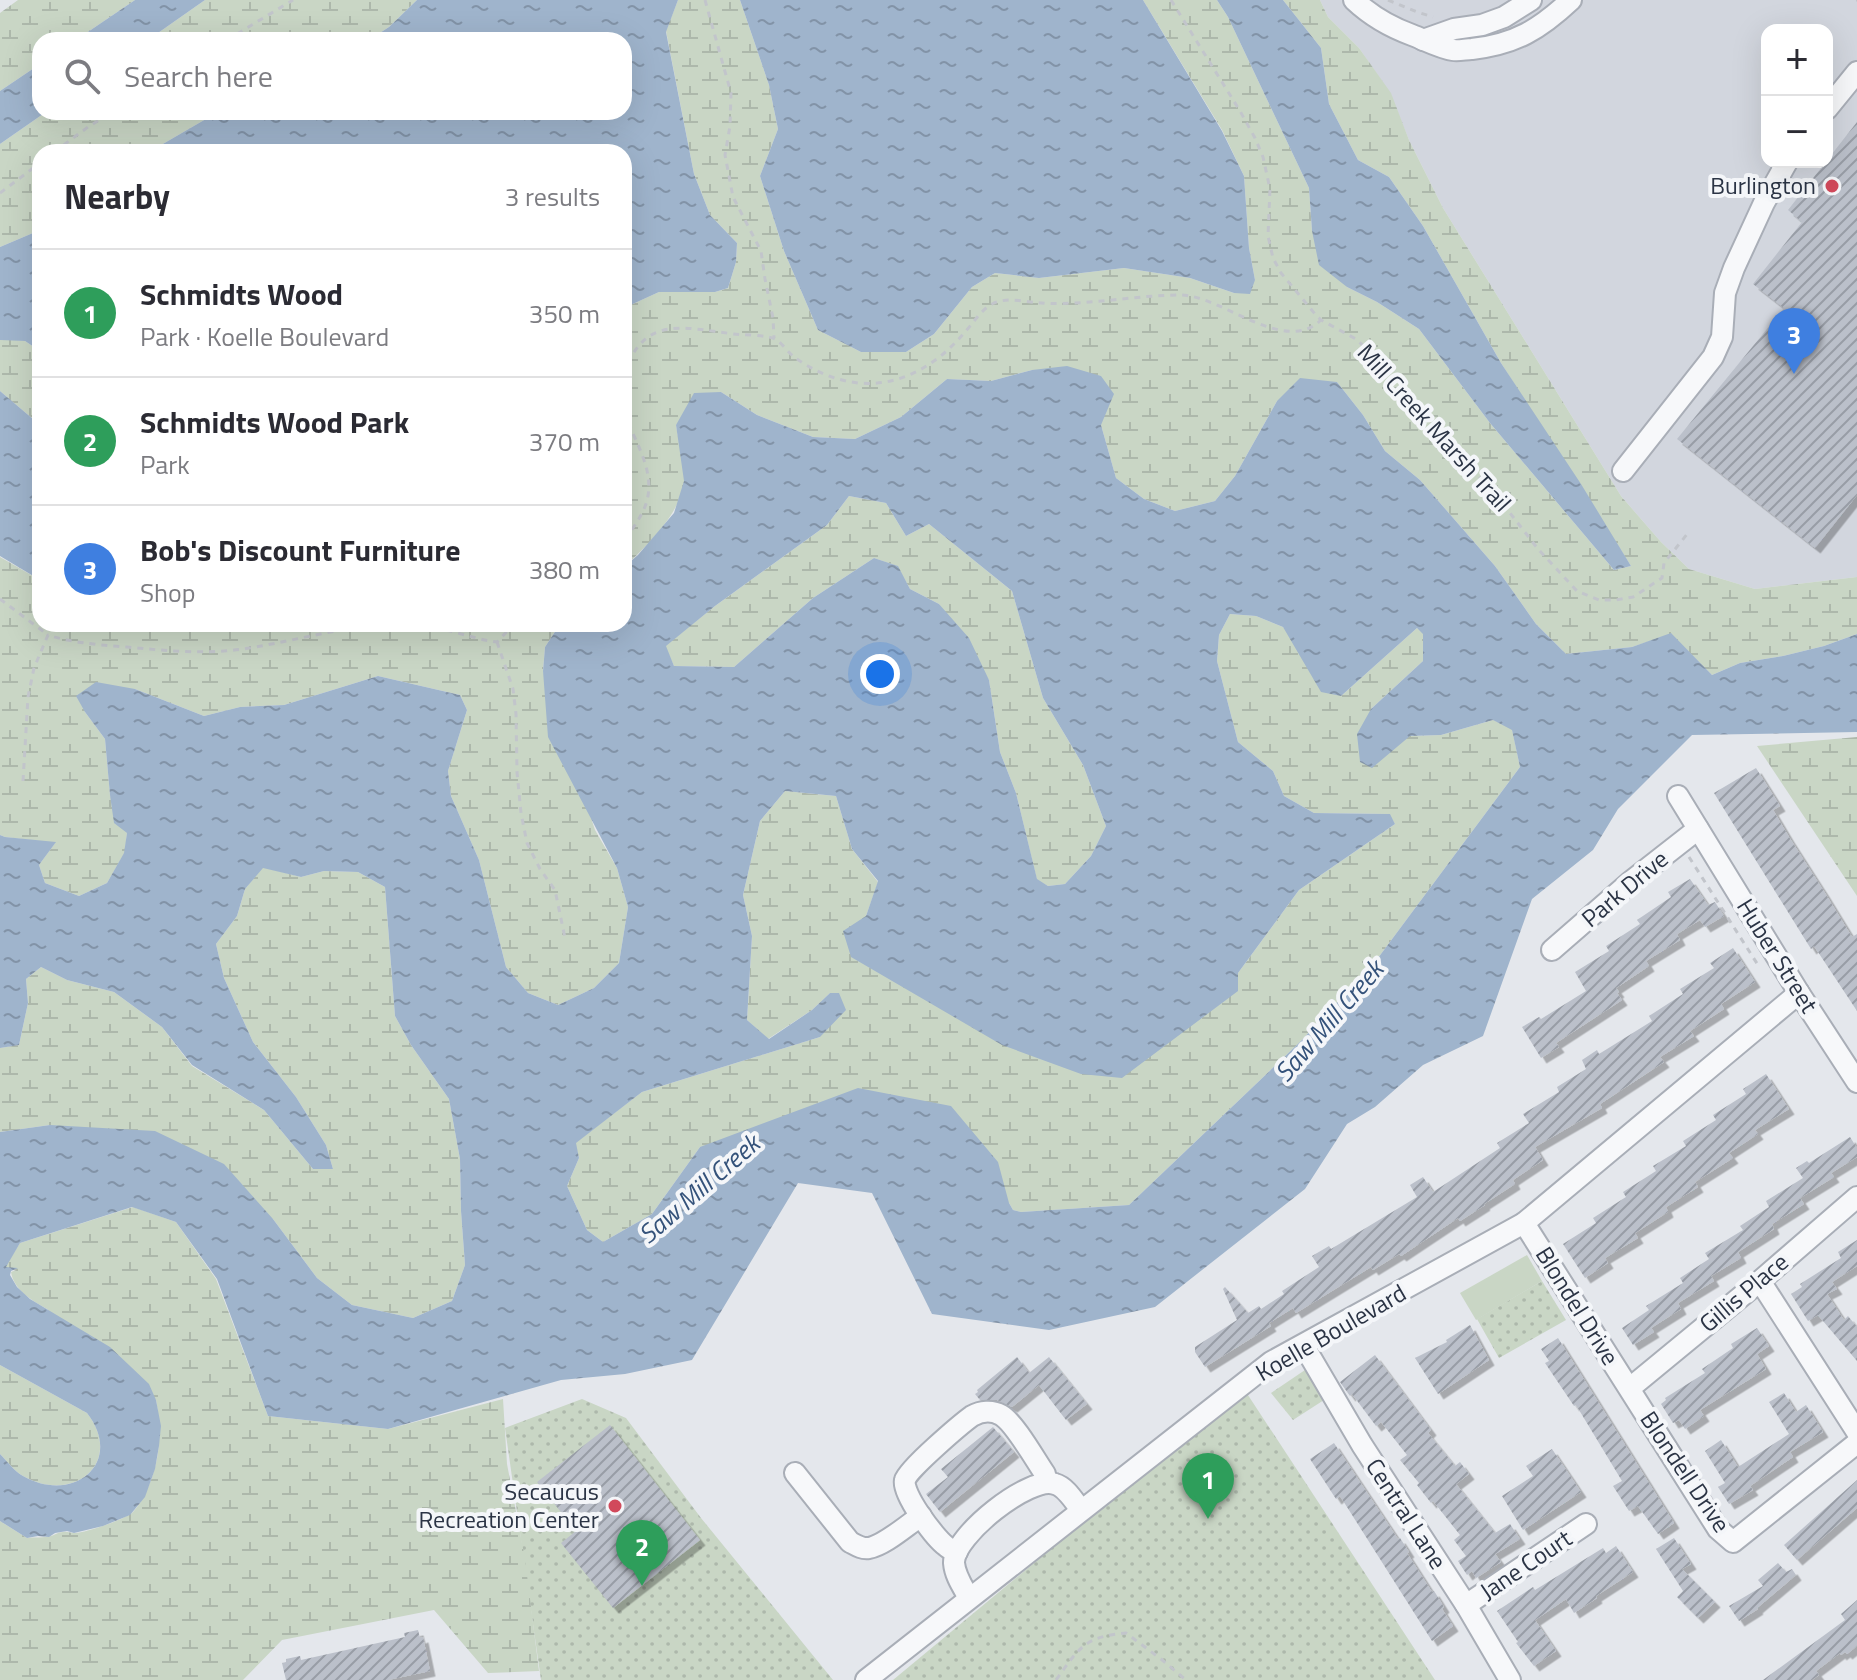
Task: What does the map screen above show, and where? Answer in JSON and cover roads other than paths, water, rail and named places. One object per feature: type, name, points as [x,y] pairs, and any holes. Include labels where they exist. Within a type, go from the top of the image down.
[{"type":"street","points":[[1354,0],[1382,22],[1454,50],[1502,43],[1524,35],[1549,21],[1571,0]]},
{"type":"street","points":[[1423,40],[1504,17],[1531,0]]},
{"type":"street","points":[[1833,102],[1857,72]]},
{"type":"street","points":[[1623,471],[1713,357],[1722,337],[1725,293],[1734,268],[1784,168]]},
{"type":"street","name":"Huber Street","points":[[1678,796],[1857,1082]]},
{"type":"street","name":"Park Drive","points":[[1552,950],[1629,883],[1698,829]]},
{"type":"street","name":"Koelle Boulevard","points":[[866,1680],[1271,1362],[1524,1223],[1799,993]]},
{"type":"street","name":"Gillis Place","points":[[1630,1388],[1857,1197]]},
{"type":"street","name":"Blondel Drive","points":[[1524,1223],[1630,1388]]},
{"type":"street","points":[[1760,1281],[1857,1432]]},
{"type":"street","name":"Central Lane","points":[[1304,1346],[1510,1680]]},
{"type":"street","name":"Blondell Drive","points":[[1630,1388],[1718,1529],[1733,1542],[1857,1443]]},
{"type":"street","points":[[957,1552],[945,1546],[913,1505],[905,1490],[905,1479],[913,1467],[973,1415],[986,1411],[1001,1414],[1010,1422],[1045,1474],[1046,1483]]},
{"type":"street","points":[[795,1473],[850,1542],[859,1547],[879,1544],[921,1516]]},
{"type":"street","points":[[969,1598],[954,1562],[958,1547],[996,1508],[1039,1483],[1053,1483],[1063,1488],[1081,1510]]},
{"type":"street","name":"Jane Court","points":[[1466,1605],[1586,1524]]},
{"type":"water","points":[[135,0],[205,0],[159,32],[88,32]]},
{"type":"water","points":[[417,0],[678,0],[666,32],[694,174],[710,215],[737,243],[736,262],[728,288],[715,292],[659,292],[632,304],[632,144],[163,144],[204,120],[632,120],[632,32],[381,32]]},
{"type":"water","points":[[740,0],[1143,0],[1222,131],[1244,176],[1249,248],[1255,280],[1250,294],[1234,293],[1190,278],[1124,268],[1039,278],[995,273],[972,287],[934,334],[906,352],[861,352],[818,330],[784,251],[760,176],[778,129],[769,85]]},
{"type":"water","points":[[1217,0],[1283,0],[1321,48],[1329,104],[1358,160],[1389,177],[1423,226],[1501,363],[1631,566],[1614,570],[1490,423],[1419,329],[1347,287],[1319,265],[1312,231],[1309,188],[1228,17]]},
{"type":"water","points":[[32,69],[32,120],[34,120],[0,144],[0,91]]},
{"type":"water","points":[[32,233],[32,346],[25,341],[0,340],[0,247]]},
{"type":"water","name":"Saw Mill Creek","points":[[1067,366],[1101,376],[1114,394],[1101,425],[1116,478],[1144,499],[1175,511],[1215,501],[1235,476],[1277,401],[1300,378],[1337,382],[1363,415],[1385,451],[1420,480],[1495,566],[1536,624],[1566,654],[1632,647],[1671,633],[1712,675],[1740,663],[1824,646],[1857,634],[1857,732],[1692,735],[1618,809],[1593,850],[1532,899],[1483,1036],[1423,1065],[1375,1107],[1347,1124],[1305,1189],[1155,1307],[1049,1330],[932,1314],[872,1193],[798,1183],[692,1360],[625,1374],[561,1380],[388,1429],[268,1416],[217,1279],[176,1222],[132,1207],[20,1243],[6,1267],[18,1268],[10,1275],[30,1299],[110,1347],[149,1384],[161,1426],[155,1469],[145,1497],[130,1515],[74,1533],[67,1531],[49,1537],[27,1538],[0,1521],[0,1454],[23,1476],[42,1484],[60,1485],[76,1482],[88,1474],[97,1462],[100,1448],[97,1431],[87,1413],[0,1365],[0,1132],[50,1125],[155,1131],[224,1164],[273,1219],[317,1278],[352,1305],[413,1318],[452,1301],[465,1265],[460,1159],[449,1099],[411,1045],[395,1016],[385,887],[358,872],[324,871],[301,877],[263,868],[245,889],[237,916],[216,944],[224,978],[253,1042],[296,1097],[326,1145],[333,1169],[313,1169],[264,1110],[192,1065],[162,1027],[114,992],[67,980],[41,967],[26,979],[28,1003],[19,1045],[0,1048],[0,835],[56,842],[39,865],[45,883],[79,896],[107,883],[124,853],[127,833],[114,823],[105,739],[76,696],[96,682],[135,689],[204,716],[240,707],[284,705],[378,676],[460,695],[467,710],[448,771],[451,796],[479,860],[506,967],[528,993],[558,1005],[594,988],[619,963],[628,907],[617,868],[548,737],[543,671],[545,647],[555,632],[632,632],[632,560],[674,513],[684,481],[676,425],[694,393],[721,392],[757,415],[813,437],[855,439],[901,417],[947,379],[991,381],[1032,370]],"holes":[[[849,496],[886,503],[906,536],[929,524],[1012,591],[1043,698],[1083,765],[1106,826],[1091,856],[1065,884],[1048,886],[1037,879],[1016,793],[1000,752],[989,680],[969,638],[939,604],[910,589],[898,566],[874,558],[813,598],[734,667],[674,666],[666,646],[715,606],[827,525]],[[1230,614],[1256,616],[1283,627],[1321,692],[1341,696],[1417,628],[1423,634],[1423,661],[1371,709],[1357,734],[1360,762],[1372,768],[1410,736],[1441,735],[1493,720],[1512,730],[1520,767],[1378,958],[1301,1041],[1129,1205],[1013,1210],[998,1162],[951,1106],[858,1088],[700,1147],[652,1214],[603,1242],[587,1230],[567,1186],[579,1158],[576,1143],[642,1092],[820,1037],[846,1010],[839,993],[830,993],[812,1010],[769,1039],[747,1020],[752,936],[743,895],[760,821],[785,791],[836,796],[852,849],[878,881],[866,916],[843,931],[851,957],[1002,1045],[1081,1074],[1122,1078],[1238,991],[1238,973],[1299,890],[1395,824],[1390,814],[1314,813],[1284,796],[1273,771],[1238,742],[1217,661],[1219,635]]]},
{"type":"water","points":[[0,391],[32,418],[32,575],[0,556]]},
{"type":"place","name":"Burlington","points":[[1832,186]]},
{"type":"place","name":"Bob's Discount Furniture","points":[[1794,374]]},
{"type":"place","name":"Secaucus Recreation Center","points":[[615,1506]]},
{"type":"place","name":"Schmidts Wood","points":[[1208,1519]]},
{"type":"place","name":"Schmidts Wood Park","points":[[642,1586]]}]
